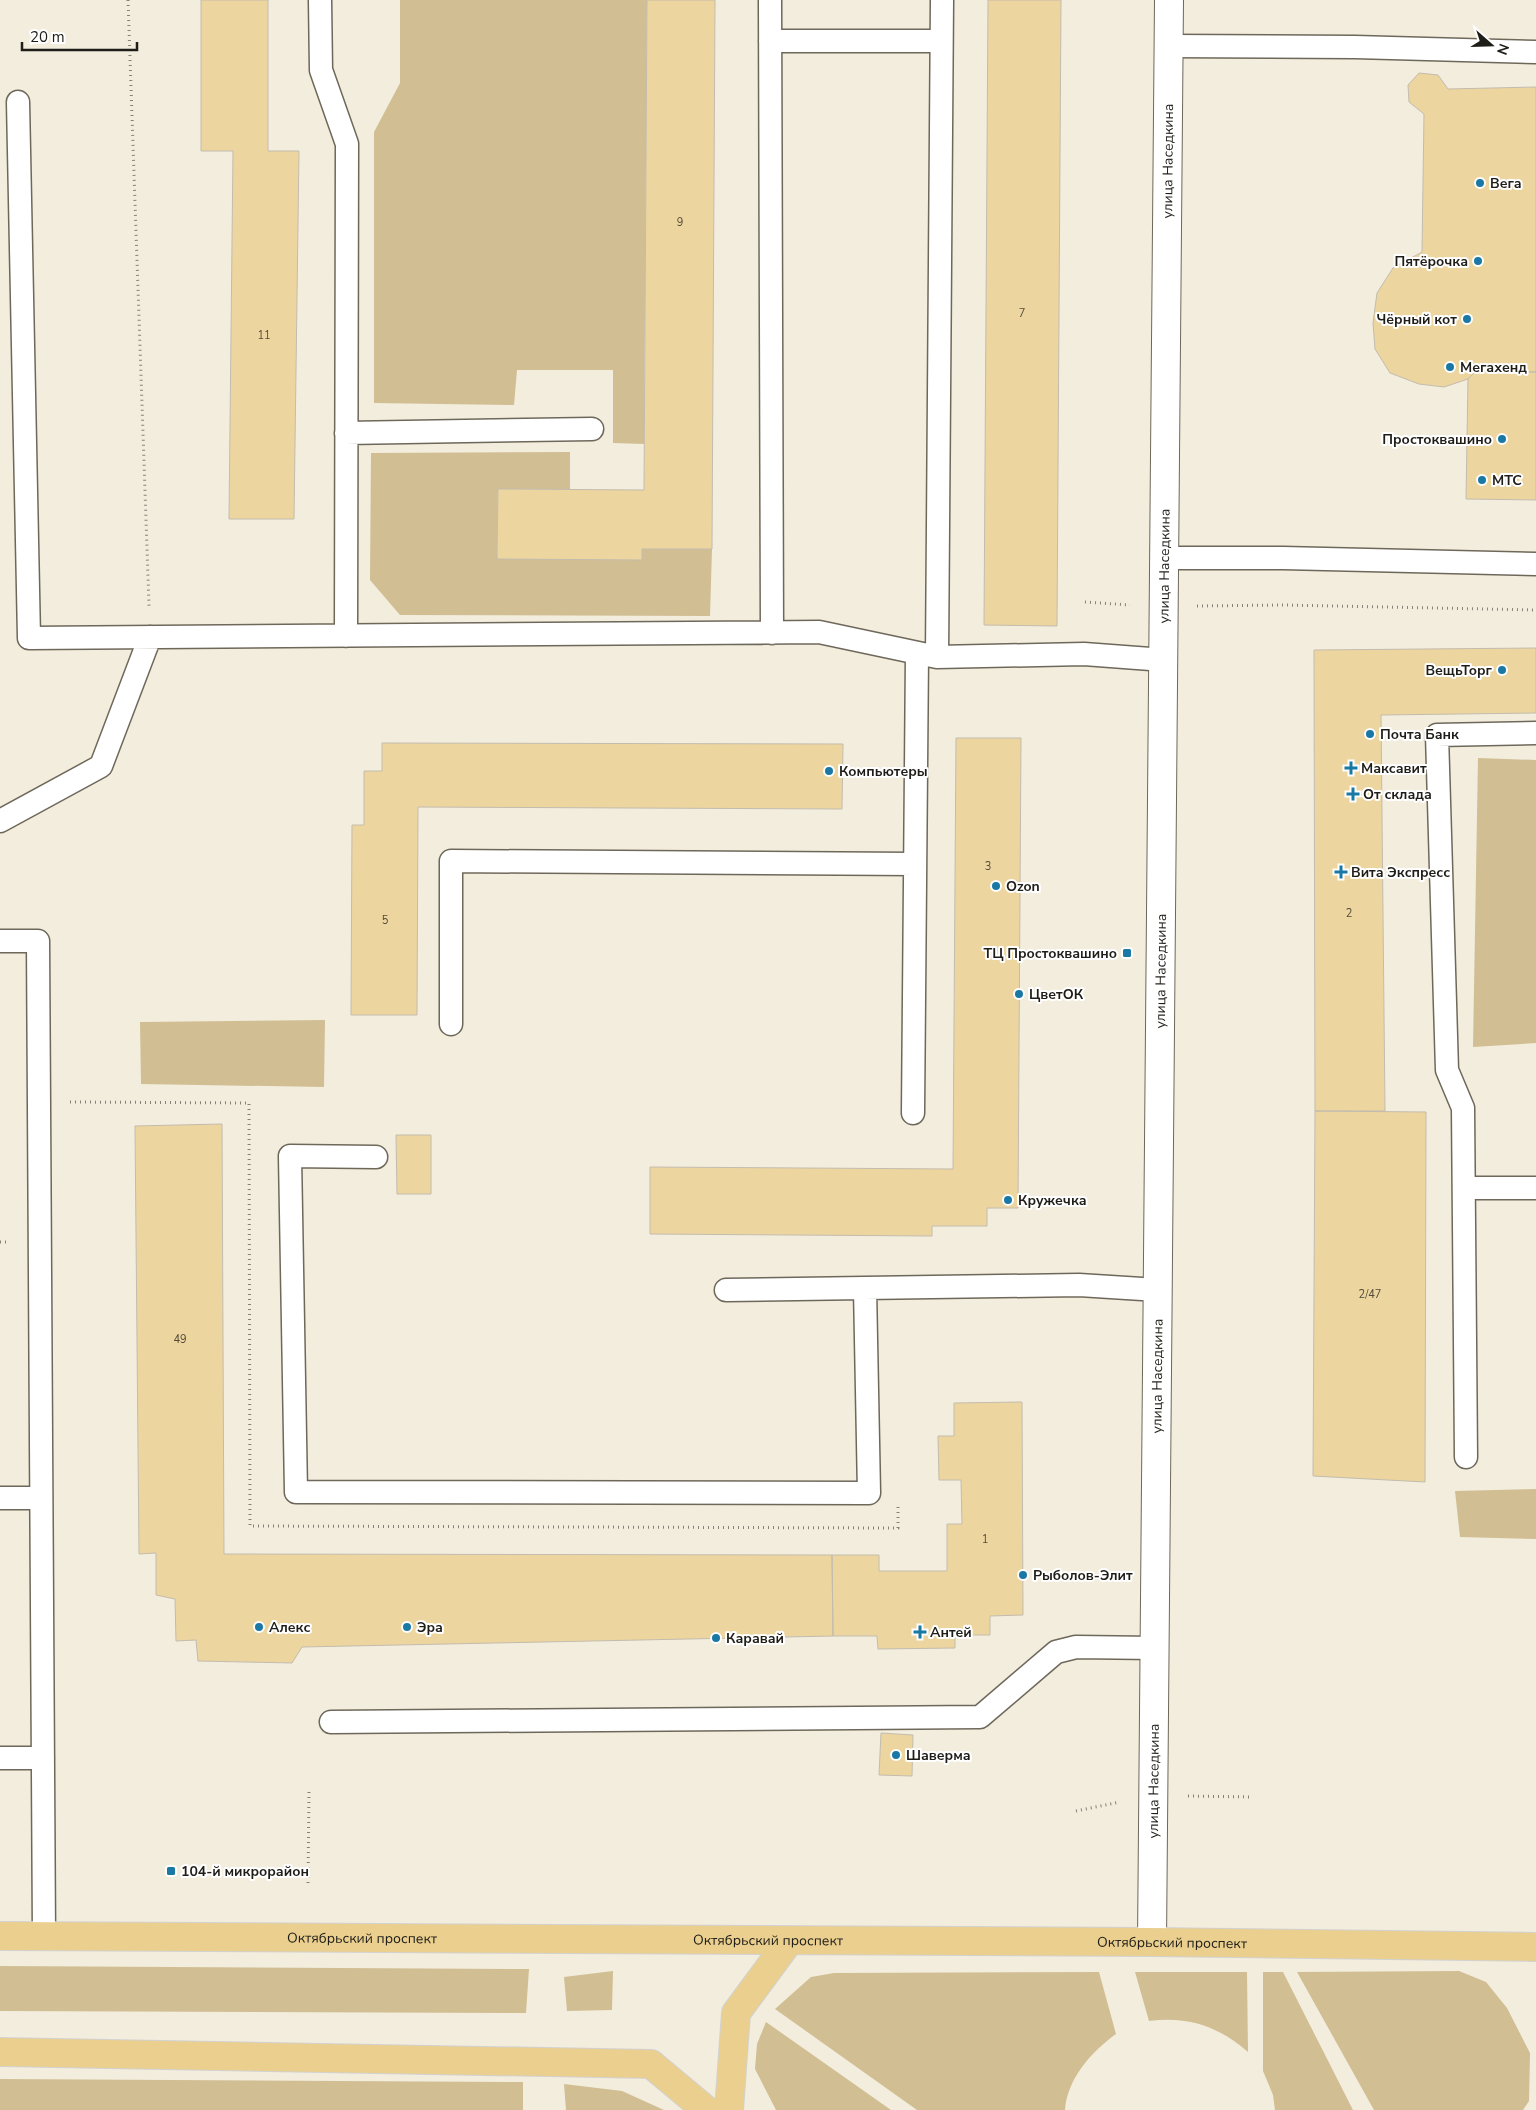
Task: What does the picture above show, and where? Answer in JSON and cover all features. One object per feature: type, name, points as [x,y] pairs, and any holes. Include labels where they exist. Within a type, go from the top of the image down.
[{"type":"main road","name":"Октябрьский проспект","points":[[0,1936],[1152,1942],[1536,1947]]},
{"type":"main road","points":[[729,2110],[736,2013],[789,1941]]},
{"type":"main road","points":[[0,2052],[651,2064],[706,2110]]},
{"type":"street","name":"улица Наседкина","points":[[1152,1942],[1169,0]]},
{"type":"lane","points":[[320,0],[321,70],[347,144],[346,636]]},
{"type":"lane","points":[[770,0],[772,633]]},
{"type":"lane","points":[[913,1113],[915,864],[927,654],[942,0]]},
{"type":"lane","points":[[770,41],[942,41]]},
{"type":"lane","points":[[1169,46],[1355,47],[1536,52]]},
{"type":"lane","points":[[18,102],[29,638],[819,632],[927,654],[1084,654],[1164,660]]},
{"type":"lane","points":[[346,433],[592,429]]},
{"type":"lane","points":[[1164,558],[1283,558],[1536,564]]},
{"type":"lane","points":[[0,821],[100,766],[150,637]]},
{"type":"lane","points":[[1466,1457],[1464,1108],[1447,1070],[1437,735],[1536,732]]},
{"type":"lane","points":[[451,1024],[450,861],[915,864]]},
{"type":"lane","points":[[0,941],[38,941],[44,1937]]},
{"type":"lane","points":[[376,1157],[290,1156],[296,1492],[868,1493],[866,1288]]},
{"type":"lane","points":[[1464,1188],[1536,1188]]},
{"type":"lane","points":[[726,1290],[1079,1285],[1158,1290]]},
{"type":"lane","points":[[0,1498],[41,1498]]},
{"type":"lane","points":[[331,1722],[980,1717],[1056,1652],[1076,1647],[1155,1648]]},
{"type":"lane","points":[[0,1758],[43,1758]]},
{"type":"path","points":[[128,0],[150,637]]},
{"type":"path","points":[[1085,602],[1164,607],[1283,605],[1536,610]]},
{"type":"path","points":[[67,1102],[249,1103],[250,1526],[898,1528],[898,1498]]},
{"type":"path","points":[[308,1883],[309,1791]]},
{"type":"shaded area","points":[[400,0],[647,0],[644,444],[613,443],[613,370],[517,370],[514,405],[374,403],[374,132],[400,83]]},
{"type":"shaded area","points":[[570,452],[570,489],[498,489],[497,559],[642,549],[712,549],[710,616],[400,615],[370,580],[371,453]]},
{"type":"shaded area","points":[[1478,758],[1536,760],[1536,1043],[1473,1047]]},
{"type":"shaded area","points":[[325,1020],[324,1087],[141,1084],[140,1022]]},
{"type":"shaded area","points":[[1536,1489],[1536,1539],[1460,1537],[1455,1491]]},
{"type":"shaded area","points":[[0,1966],[529,1969],[526,2013],[0,2011]]},
{"type":"shaded area","points":[[613,1971],[612,2010],[567,2011],[564,1977]]},
{"type":"shaded area","points":[[1459,1971],[1486,1982],[1507,2008],[1530,2053],[1529,2101],[1523,2110],[1374,2110],[1297,1972]]},
{"type":"shaded area","points":[[1099,1972],[1116,2034],[1098,2049],[1082,2067],[1070,2087],[1065,2110],[917,2110],[775,2009],[811,1977],[834,1973]]},
{"type":"shaded area","points":[[1135,1972],[1247,1972],[1248,2052],[1225,2035],[1202,2025],[1177,2020],[1149,2021]]},
{"type":"shaded area","points":[[1263,1972],[1283,1972],[1353,2110],[1275,2110],[1273,2095],[1263,2071]]},
{"type":"shaded area","points":[[766,2022],[891,2110],[776,2110],[755,2069],[757,2044]]},
{"type":"shaded area","points":[[0,2079],[523,2082],[523,2110],[0,2110]]},
{"type":"shaded area","points":[[564,2084],[622,2091],[664,2110],[566,2110]]},
{"type":"building","points":[[201,0],[268,0],[268,151],[299,151],[294,519],[229,519],[233,151],[201,151]]},
{"type":"building","points":[[647,0],[715,0],[712,549],[642,549],[642,560],[497,559],[498,489],[644,490]]},
{"type":"building","points":[[988,0],[1061,0],[1057,626],[984,625]]},
{"type":"building","name":"Вега","points":[[1419,73],[1438,75],[1448,89],[1536,87],[1536,372],[1476,371],[1468,379],[1444,387],[1419,384],[1390,373],[1375,349],[1373,323],[1377,293],[1393,268],[1422,252],[1424,114],[1409,102],[1408,85]]},
{"type":"building","name":"Простоквашино","points":[[1476,371],[1536,372],[1536,500],[1466,499],[1468,379]]},
{"type":"building","points":[[1536,648],[1536,713],[1381,715],[1385,1111],[1315,1111],[1314,650]]},
{"type":"building","points":[[956,738],[1021,738],[1018,1208],[987,1208],[987,1226],[932,1226],[932,1236],[650,1234],[650,1167],[953,1169]]},
{"type":"building","points":[[382,743],[843,744],[842,809],[418,807],[417,1015],[351,1015],[352,825],[364,825],[364,771],[382,771]]},
{"type":"building","points":[[1315,1111],[1426,1112],[1425,1482],[1313,1476]]},
{"type":"building","points":[[222,1124],[224,1554],[832,1555],[833,1636],[302,1647],[292,1663],[198,1661],[196,1640],[176,1641],[175,1599],[156,1595],[156,1553],[139,1554],[135,1126]]},
{"type":"building","points":[[396,1135],[431,1135],[431,1194],[397,1194]]},
{"type":"building","points":[[1022,1402],[1023,1615],[990,1616],[990,1635],[955,1635],[955,1648],[878,1649],[877,1636],[833,1636],[832,1555],[879,1555],[879,1571],[947,1571],[947,1524],[962,1524],[961,1480],[939,1480],[938,1436],[954,1436],[954,1403]]},
{"type":"building","name":"Шаверма","points":[[881,1733],[913,1735],[912,1776],[879,1775]]},
{"type":"place","name":"Вега","points":[[1480,183]]},
{"type":"place","name":"Пятёрочка","points":[[1478,261]]},
{"type":"place","name":"Чёрный кот","points":[[1467,319]]},
{"type":"place","name":"Мегахенд","points":[[1450,367]]},
{"type":"place","name":"Простоквашино","points":[[1502,439]]},
{"type":"place","name":"МТС","points":[[1482,480]]},
{"type":"place","name":"ВещьТорг","points":[[1502,670]]},
{"type":"place","name":"Почта Банк","points":[[1370,734]]},
{"type":"place","name":"Максавит","points":[[1351,768]]},
{"type":"place","name":"Компьютеры","points":[[829,771]]},
{"type":"place","name":"От склада","points":[[1353,794]]},
{"type":"place","name":"Вита Экспресс","points":[[1341,872]]},
{"type":"place","name":"Ozon","points":[[996,886]]},
{"type":"place","name":"ТЦ Простоквашино","points":[[1127,953]]},
{"type":"place","name":"ЦветОК","points":[[1019,994]]},
{"type":"place","name":"Кружечка","points":[[1008,1200]]},
{"type":"place","name":"Рыболов-Элит","points":[[1023,1575]]},
{"type":"place","name":"Алекс","points":[[259,1627]]},
{"type":"place","name":"Эра","points":[[407,1627]]},
{"type":"place","name":"Антей","points":[[920,1632]]},
{"type":"place","name":"Каравай","points":[[716,1638]]},
{"type":"place","name":"Шаверма","points":[[896,1755]]},
{"type":"place","name":"104-й микрорайон","points":[[171,1871]]}]
